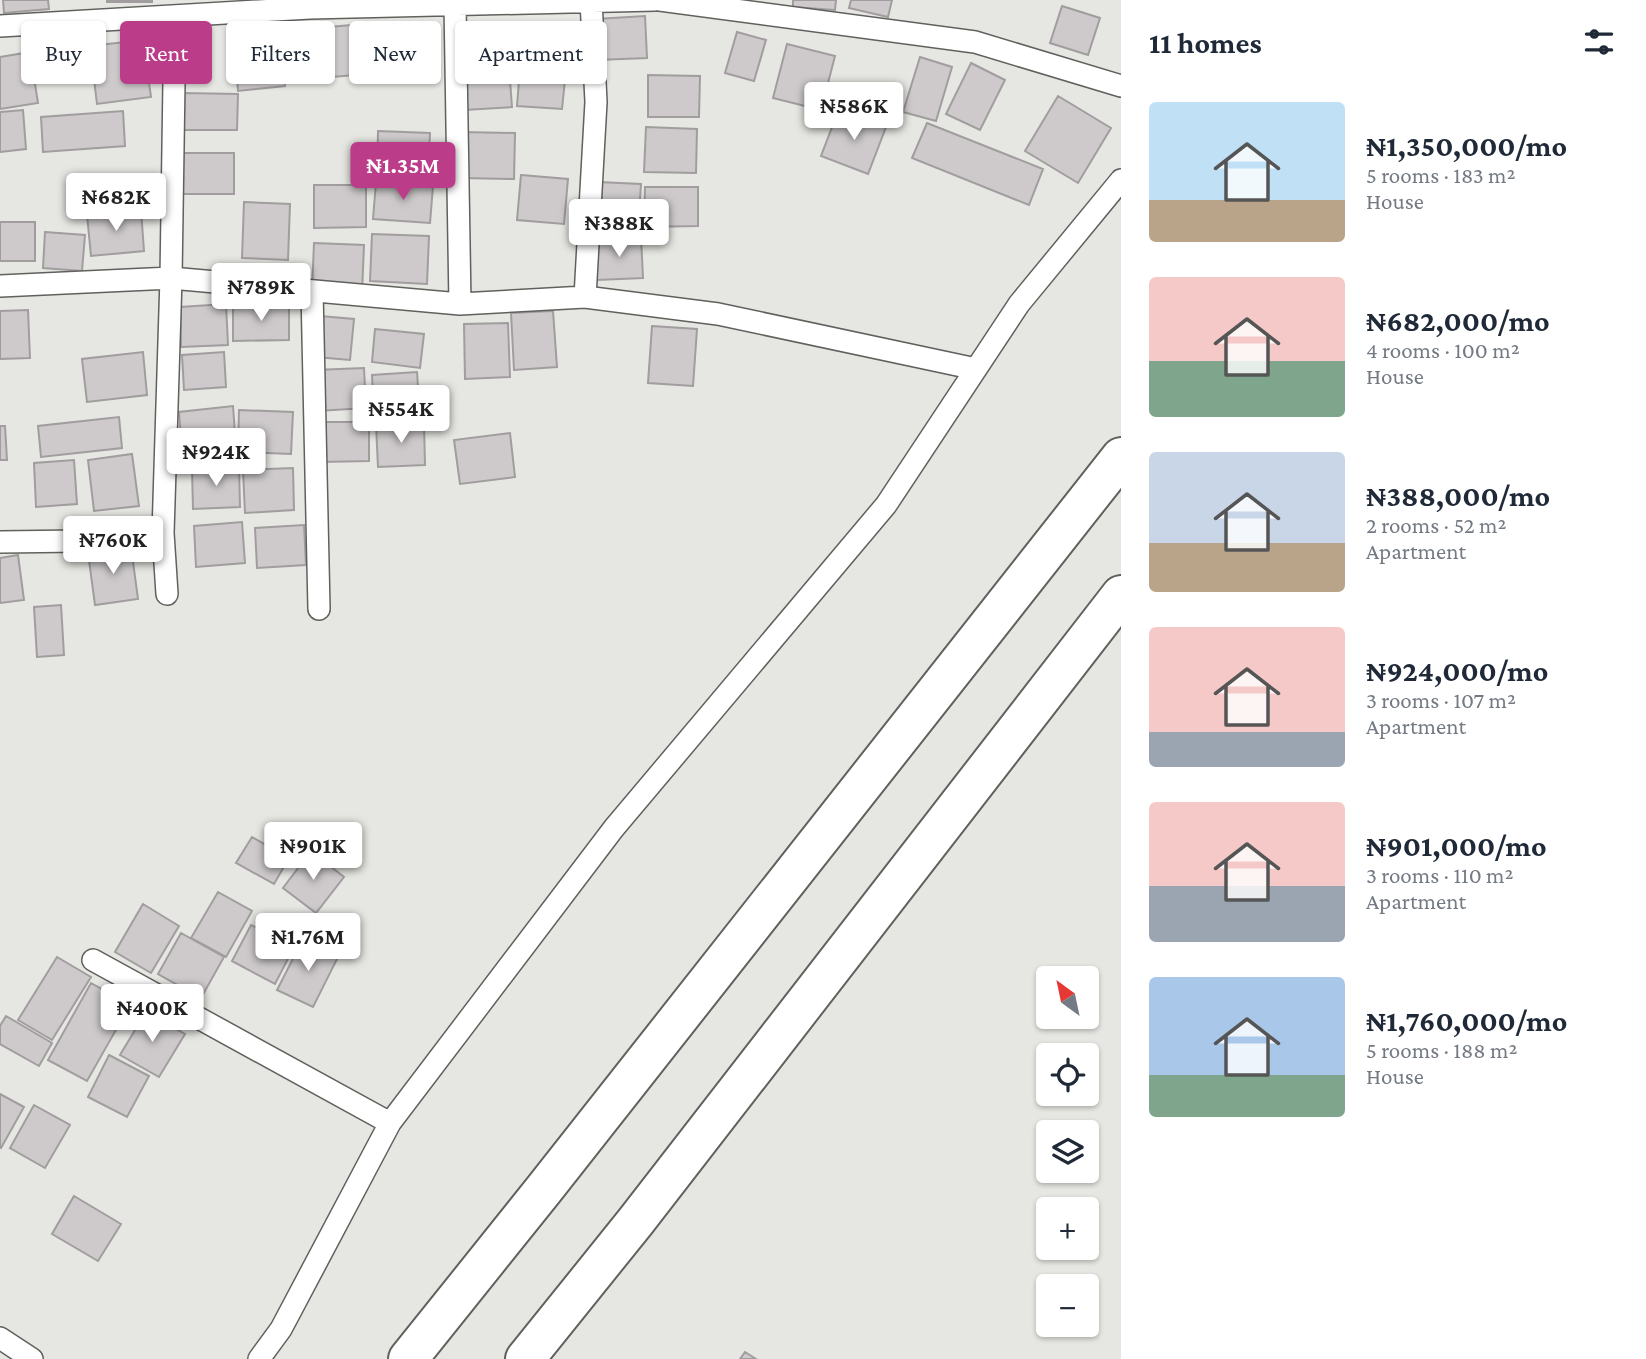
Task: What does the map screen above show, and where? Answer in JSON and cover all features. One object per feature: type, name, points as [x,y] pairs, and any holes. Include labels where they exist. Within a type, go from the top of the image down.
[{"type":"highway","points":[[408,1359],[1121,457]]},
{"type":"highway","points":[[525,1359],[636,1221],[1121,595]]},
{"type":"street","points":[[0,26],[310,8],[657,0],[975,42],[1121,86]]},
{"type":"street","points":[[585,297],[596,102],[591,1]]},
{"type":"street","points":[[455,4],[460,304]]},
{"type":"street","points":[[167,594],[163,533],[171,278],[174,16]]},
{"type":"street","points":[[259,1359],[281,1329],[390,1123],[614,828],[886,505],[1019,304],[1121,180]]},
{"type":"street","points":[[0,286],[171,278],[460,304],[585,297],[718,314],[976,369]]},
{"type":"street","points":[[312,291],[319,609]]},
{"type":"street","points":[[0,542],[80,541],[163,533]]},
{"type":"street","points":[[93,960],[390,1123]]},
{"type":"street","points":[[0,1338],[32,1359]]},
{"type":"building","points":[[3,0],[48,0],[49,9],[4,13]]},
{"type":"building","points":[[152,0],[152,2],[107,2]]},
{"type":"building","points":[[793,0],[836,0],[835,10],[793,7]]},
{"type":"building","points":[[851,0],[892,0],[888,17],[849,8]]},
{"type":"building","points":[[1062,6],[1100,18],[1088,55],[1050,43]]},
{"type":"building","points":[[645,16],[647,58],[607,60],[607,21],[596,19]]},
{"type":"building","points":[[349,25],[349,76],[335,77],[335,26]]},
{"type":"building","points":[[737,32],[766,40],[754,81],[725,73]]},
{"type":"building","points":[[120,43],[120,84],[149,84],[151,97],[97,104],[95,84],[106,84],[106,44]]},
{"type":"building","points":[[787,44],[835,56],[821,110],[773,98]]},
{"type":"building","points":[[21,54],[21,84],[35,84],[38,103],[0,109],[0,57]]},
{"type":"building","points":[[920,57],[952,67],[936,121],[903,112]]},
{"type":"building","points":[[971,63],[1005,80],[980,130],[946,114]]},
{"type":"building","points":[[648,75],[700,76],[699,117],[648,117]]},
{"type":"building","points":[[237,84],[285,84],[285,86],[238,91]]},
{"type":"building","points":[[463,84],[510,84],[512,107],[465,110]]},
{"type":"building","points":[[519,84],[565,84],[562,109],[517,106]]},
{"type":"building","points":[[182,93],[238,94],[237,130],[181,130]]},
{"type":"building","points":[[1058,96],[1111,128],[1078,183],[1025,151]]},
{"type":"building","points":[[839,109],[886,127],[868,174],[821,156]]},
{"type":"building","points":[[23,110],[26,149],[0,152],[0,112]]},
{"type":"building","points":[[123,111],[125,146],[43,152],[41,117]]},
{"type":"building","points":[[927,123],[1043,169],[1029,205],[912,158]]},
{"type":"building","points":[[646,127],[697,129],[696,173],[644,172]]},
{"type":"building","points":[[378,131],[430,133],[428,177],[377,176]]},
{"type":"building","points":[[462,132],[515,133],[514,179],[462,178]]},
{"type":"building","points":[[181,153],[234,153],[234,194],[180,194]]},
{"type":"building","points":[[521,175],[568,179],[564,224],[517,220]]},
{"type":"building","points":[[376,182],[433,186],[430,223],[373,219]]},
{"type":"building","points":[[598,182],[641,184],[638,230],[596,228]]},
{"type":"building","points":[[314,185],[366,185],[366,227],[314,228]]},
{"type":"building","points":[[645,187],[698,187],[698,226],[644,227]]},
{"type":"building","points":[[244,202],[290,204],[288,260],[242,258]]},
{"type":"building","points":[[141,210],[144,251],[91,256],[87,215]]},
{"type":"building","points":[[0,222],[35,222],[35,261],[0,261]]},
{"type":"building","points":[[45,232],[85,235],[82,271],[43,268]]},
{"type":"building","points":[[372,234],[429,236],[427,284],[370,281]]},
{"type":"building","points":[[641,237],[643,278],[597,280],[595,240]]},
{"type":"building","points":[[314,243],[364,245],[362,293],[312,291]]},
{"type":"building","points":[[226,304],[228,345],[181,347],[180,307]]},
{"type":"building","points":[[233,305],[289,305],[289,340],[233,341]]},
{"type":"building","points":[[28,310],[30,358],[0,359],[0,311]]},
{"type":"building","points":[[553,311],[557,367],[514,370],[511,313]]},
{"type":"building","points":[[320,316],[354,319],[350,360],[316,357]]},
{"type":"building","points":[[508,323],[510,377],[465,379],[464,324]]},
{"type":"building","points":[[652,326],[697,329],[693,386],[648,383]]},
{"type":"building","points":[[375,329],[424,334],[420,368],[372,362]]},
{"type":"building","points":[[143,352],[147,395],[87,402],[82,359]]},
{"type":"building","points":[[224,352],[226,387],[184,390],[182,355]]},
{"type":"building","points":[[364,368],[366,408],[317,411],[315,370]]},
{"type":"building","points":[[417,372],[420,417],[374,420],[372,375]]},
{"type":"building","points":[[233,406],[236,447],[182,452],[179,412]]},
{"type":"building","points":[[239,410],[293,412],[291,454],[238,452]]},
{"type":"building","points":[[119,417],[122,448],[41,457],[38,426]]},
{"type":"building","points":[[319,422],[369,422],[369,461],[319,462]]},
{"type":"building","points":[[424,424],[425,465],[378,467],[376,425]]},
{"type":"building","points":[[0,426],[5,426],[7,460],[0,460]]},
{"type":"building","points":[[510,433],[515,477],[460,484],[454,440]]},
{"type":"building","points":[[132,454],[139,506],[94,511],[88,460]]},
{"type":"building","points":[[74,460],[77,504],[36,507],[34,463]]},
{"type":"building","points":[[239,467],[240,507],[193,509],[192,469]]},
{"type":"building","points":[[293,468],[294,510],[245,513],[243,470]]},
{"type":"building","points":[[242,522],[245,563],[196,567],[194,526]]},
{"type":"building","points":[[304,525],[306,565],[257,568],[255,528]]},
{"type":"building","points":[[131,547],[138,599],[95,605],[88,553]]},
{"type":"building","points":[[18,555],[24,600],[0,603],[0,558]]},
{"type":"building","points":[[61,605],[64,655],[37,657],[34,607]]},
{"type":"building","points":[[252,837],[289,858],[274,884],[236,863]]},
{"type":"building","points":[[311,851],[344,877],[316,913],[283,888]]},
{"type":"building","points":[[218,892],[252,911],[226,957],[191,938]]},
{"type":"building","points":[[143,904],[179,926],[151,973],[115,952]]},
{"type":"building","points":[[267,920],[285,930],[280,940],[294,947],[275,984],[232,961],[251,925],[262,930]]},
{"type":"building","points":[[181,933],[224,957],[201,998],[158,974]]},
{"type":"building","points":[[303,939],[338,957],[313,1007],[277,990]]},
{"type":"building","points":[[57,957],[91,977],[52,1040],[18,1020]]},
{"type":"building","points":[[91,983],[130,1005],[87,1081],[48,1060]]},
{"type":"building","points":[[146,1012],[185,1034],[159,1077],[120,1055]]},
{"type":"building","points":[[6,1016],[52,1043],[39,1066],[0,1044],[0,1026]]},
{"type":"building","points":[[109,1055],[149,1076],[127,1117],[88,1097]]},
{"type":"building","points":[[0,1094],[24,1107],[1,1148],[0,1148]]},
{"type":"building","points":[[34,1105],[70,1125],[45,1168],[10,1148]]},
{"type":"building","points":[[74,1196],[121,1224],[98,1261],[52,1234]]},
{"type":"building","points":[[745,1352],[756,1359],[740,1359]]}]
